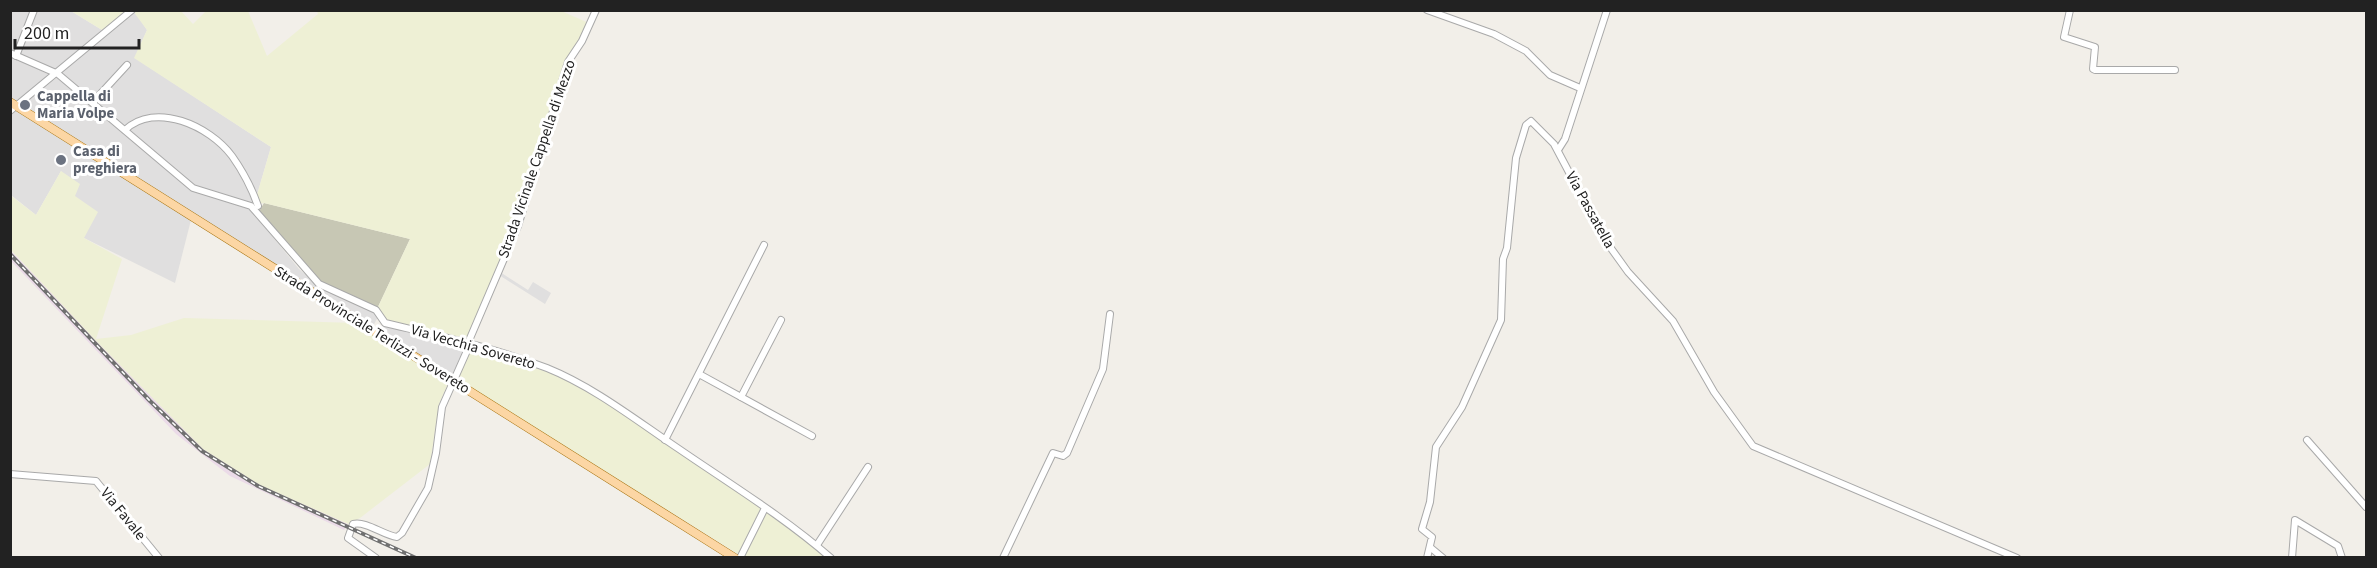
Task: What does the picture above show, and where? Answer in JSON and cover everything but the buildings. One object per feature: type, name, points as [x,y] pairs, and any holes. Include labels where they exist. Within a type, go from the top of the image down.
[{"type":"main road","name":"Strada Provinciale Terlizzi - Sovereto","points":[[13,106],[735,558]]},
{"type":"street","points":[[13,54],[34,10]]},
{"type":"street","points":[[13,106],[58,74],[132,10]]},
{"type":"street","name":"Strada Vicinale Cappella di Mezzo","points":[[376,558],[352,543],[348,538],[349,530],[353,524],[359,523],[398,537],[428,488],[436,453],[442,406],[518,226],[568,62],[582,40],[596,10]]},
{"type":"street","points":[[1427,10],[1494,34],[1526,51],[1550,75],[1580,88]]},
{"type":"street","points":[[1558,150],[1565,139],[1607,10]]},
{"type":"street","points":[[2070,10],[2064,37],[2095,47],[2093,69],[2175,70]]},
{"type":"street","name":"Via Vecchia Sovereto","points":[[13,54],[58,74],[193,188],[251,206],[319,284],[376,310],[384,323],[469,343],[548,369],[627,413],[765,508],[817,545],[831,558]]},
{"type":"street","points":[[93,102],[127,65]]},
{"type":"street","points":[[124,129],[135,121],[157,116],[181,121],[200,130],[232,156],[258,206]]},
{"type":"street","name":"Via Passatella","points":[[1431,548],[1432,537],[1422,528],[1430,502],[1436,447],[1462,407],[1501,320],[1503,259],[1509,236],[1516,158],[1528,122],[1537,125],[1558,150],[1605,240],[1628,272],[1672,321],[1714,392],[1753,446],[2017,558]]},
{"type":"street","points":[[665,440],[764,246]]},
{"type":"street","points":[[1003,558],[1053,453],[1063,456],[1067,453],[1102,369],[1110,314]]},
{"type":"street","points":[[741,397],[781,320]]},
{"type":"street","points":[[374,330],[384,323]]},
{"type":"street","points":[[699,374],[812,436]]},
{"type":"street","points":[[2307,440],[2367,507]]},
{"type":"street","points":[[817,545],[868,467]]},
{"type":"street","name":"Via Favale","points":[[10,474],[96,482],[159,558]]},
{"type":"street","points":[[740,558],[765,508]]},
{"type":"street","points":[[2292,558],[2295,520],[2338,546],[2342,558]]},
{"type":"street","points":[[1427,558],[1431,548],[1443,558]]},
{"type":"shaded area","points":[[559,10],[591,24],[568,62],[518,226],[468,343],[385,323],[377,309],[410,239],[264,203],[254,205],[271,147],[134,58],[147,30],[133,11],[181,11],[193,24],[206,11],[248,11],[267,56],[318,14],[317,11]]},
{"type":"shaded area","points":[[11,11],[71,11],[102,30],[135,12],[147,30],[135,58],[271,147],[254,205],[194,185],[63,74],[16,53],[11,53]]},
{"type":"shaded area","points":[[71,11],[127,11],[102,30]]},
{"type":"shaded area","points":[[10,56],[52,76],[18,103],[11,98]]},
{"type":"shaded area","points":[[59,76],[193,189],[250,209],[299,269],[316,284],[376,312],[378,317],[373,326],[21,105]]},
{"type":"shaded area","points":[[17,106],[192,216],[175,283],[84,238],[74,196],[61,171],[36,215],[11,195],[10,111]]},
{"type":"shaded area","points":[[61,171],[80,184],[75,196],[98,212],[84,238],[122,259],[96,339],[131,335],[184,318],[357,323],[449,381],[439,404],[430,464],[360,518],[348,524],[260,485],[203,449],[95,340],[11,250],[10,195],[36,215]]},
{"type":"shaded area","points":[[264,203],[410,239],[377,309],[321,284],[258,213]]},
{"type":"shaded area","points":[[10,250],[203,449],[260,485],[348,524],[344,530],[230,476],[176,434],[11,261]]},
{"type":"shaded area","points":[[500,272],[528,290],[533,282],[551,293],[545,304],[499,275]]},
{"type":"shaded area","points":[[383,326],[468,345],[454,376],[380,330]]},
{"type":"shaded area","points":[[471,346],[568,379],[600,397],[805,537],[826,557],[743,557],[457,379]]},
{"type":"railway","points":[[10,254],[150,401],[202,451],[258,486],[416,558]]},
{"type":"place","name":"Cappella di Maria Volpe","points":[[25,105]]},
{"type":"place","name":"Casa di preghiera","points":[[61,160]]}]
